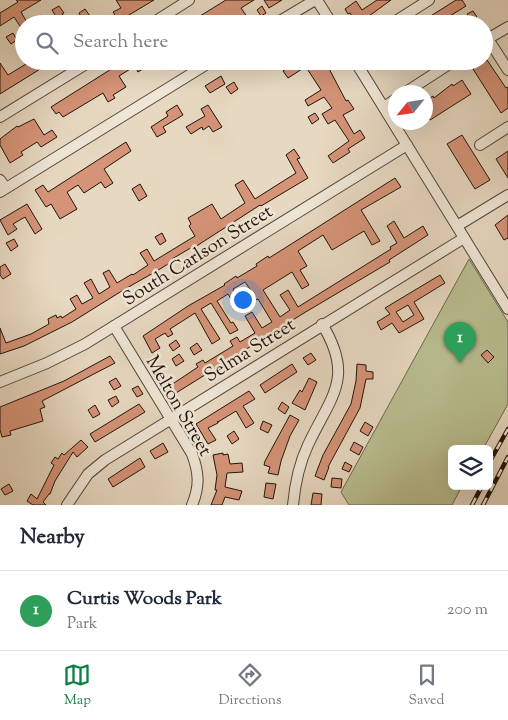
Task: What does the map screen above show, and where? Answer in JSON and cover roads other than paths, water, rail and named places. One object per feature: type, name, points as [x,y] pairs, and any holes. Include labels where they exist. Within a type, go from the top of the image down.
[{"type":"street","points":[[165,15],[189,0]]},
{"type":"street","points":[[290,15],[316,0],[326,15]]},
{"type":"street","points":[[405,15],[429,0]]},
{"type":"street","points":[[493,36],[508,27]]},
{"type":"street","points":[[493,50],[508,70]]},
{"type":"street","points":[[0,118],[76,70]]},
{"type":"street","points":[[2,187],[197,70]]},
{"type":"street","points":[[361,70],[508,309]]},
{"type":"street","points":[[417,85],[440,70]]},
{"type":"street","points":[[384,107],[388,104]]},
{"type":"street","points":[[480,145],[508,127]]},
{"type":"street","name":"South Carlson Street","points":[[0,382],[56,358],[114,326],[407,145]]},
{"type":"street","points":[[457,226],[508,195]]},
{"type":"street","name":"Selma Street","points":[[67,505],[82,480],[94,468],[322,324],[464,238]]},
{"type":"street","points":[[293,505],[296,480],[304,454],[332,401],[338,381],[339,368],[336,353],[331,338],[322,324]]},
{"type":"street","name":"Melton Street","points":[[114,326],[192,454],[197,469],[197,489],[192,505]]},
{"type":"railway","points":[[493,456],[508,429]]},
{"type":"railway","points":[[483,505],[508,457]]},
{"type":"railway","points":[[472,505],[480,490]]},
{"type":"place","name":"Curtis Woods Park","points":[[460,363]]}]
